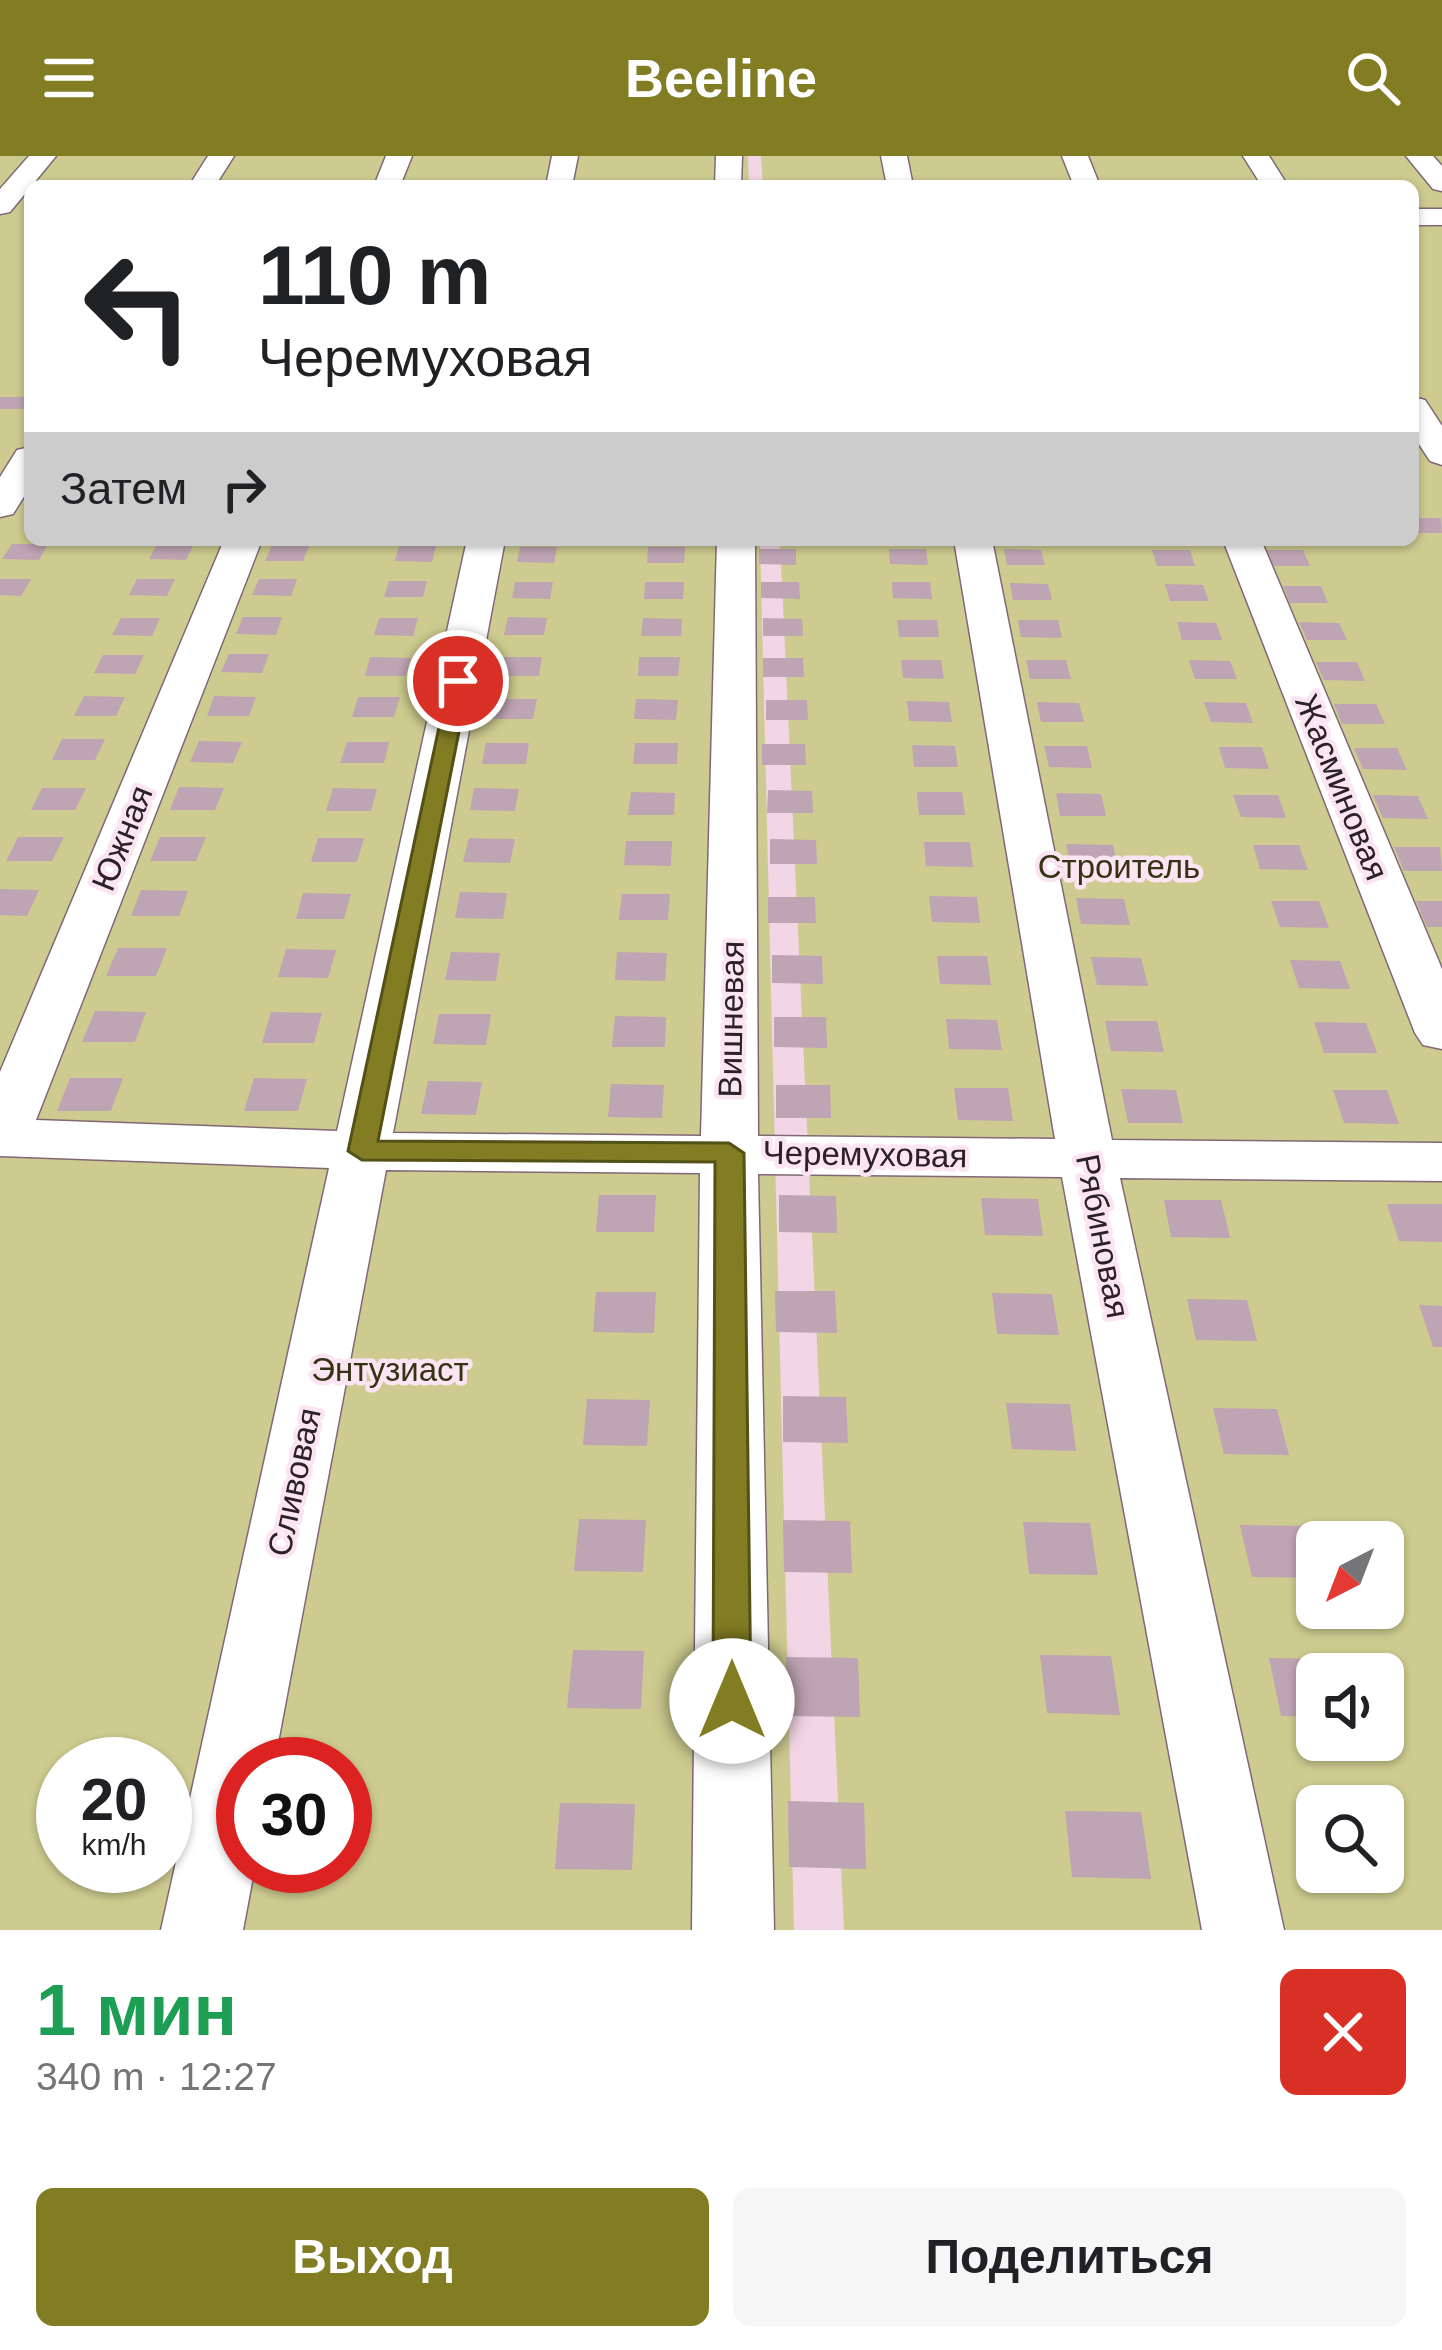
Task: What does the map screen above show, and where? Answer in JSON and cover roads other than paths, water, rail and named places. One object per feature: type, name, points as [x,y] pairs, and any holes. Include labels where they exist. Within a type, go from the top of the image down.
[{"type":"street","points":[[24,180],[43,156]]},
{"type":"street","points":[[1419,156],[1442,183]]},
{"type":"street","points":[[0,211],[24,180]]},
{"type":"street","points":[[1419,417],[1442,454]]},
{"type":"street","points":[[0,506],[24,468]]},
{"type":"street","name":"Южная","points":[[0,1137],[241,546]]},
{"type":"street","name":"Сливовая","points":[[202,1930],[485,546]]},
{"type":"street","name":"Вишневая","points":[[733,1930],[729,1153],[736,546]]},
{"type":"street","name":"Рябиновая","points":[[975,546],[1087,1157],[1244,1930]]},
{"type":"street","name":"Жасминовая","points":[[1244,546],[1442,1033]]},
{"type":"street","name":"Черемуховая","points":[[0,1137],[362,1151],[1442,1162]]},
{"type":"park label","name":"Строитель","points":[[1119,866]]},
{"type":"park label","name":"Энтузиаст","points":[[390,1369]]}]
